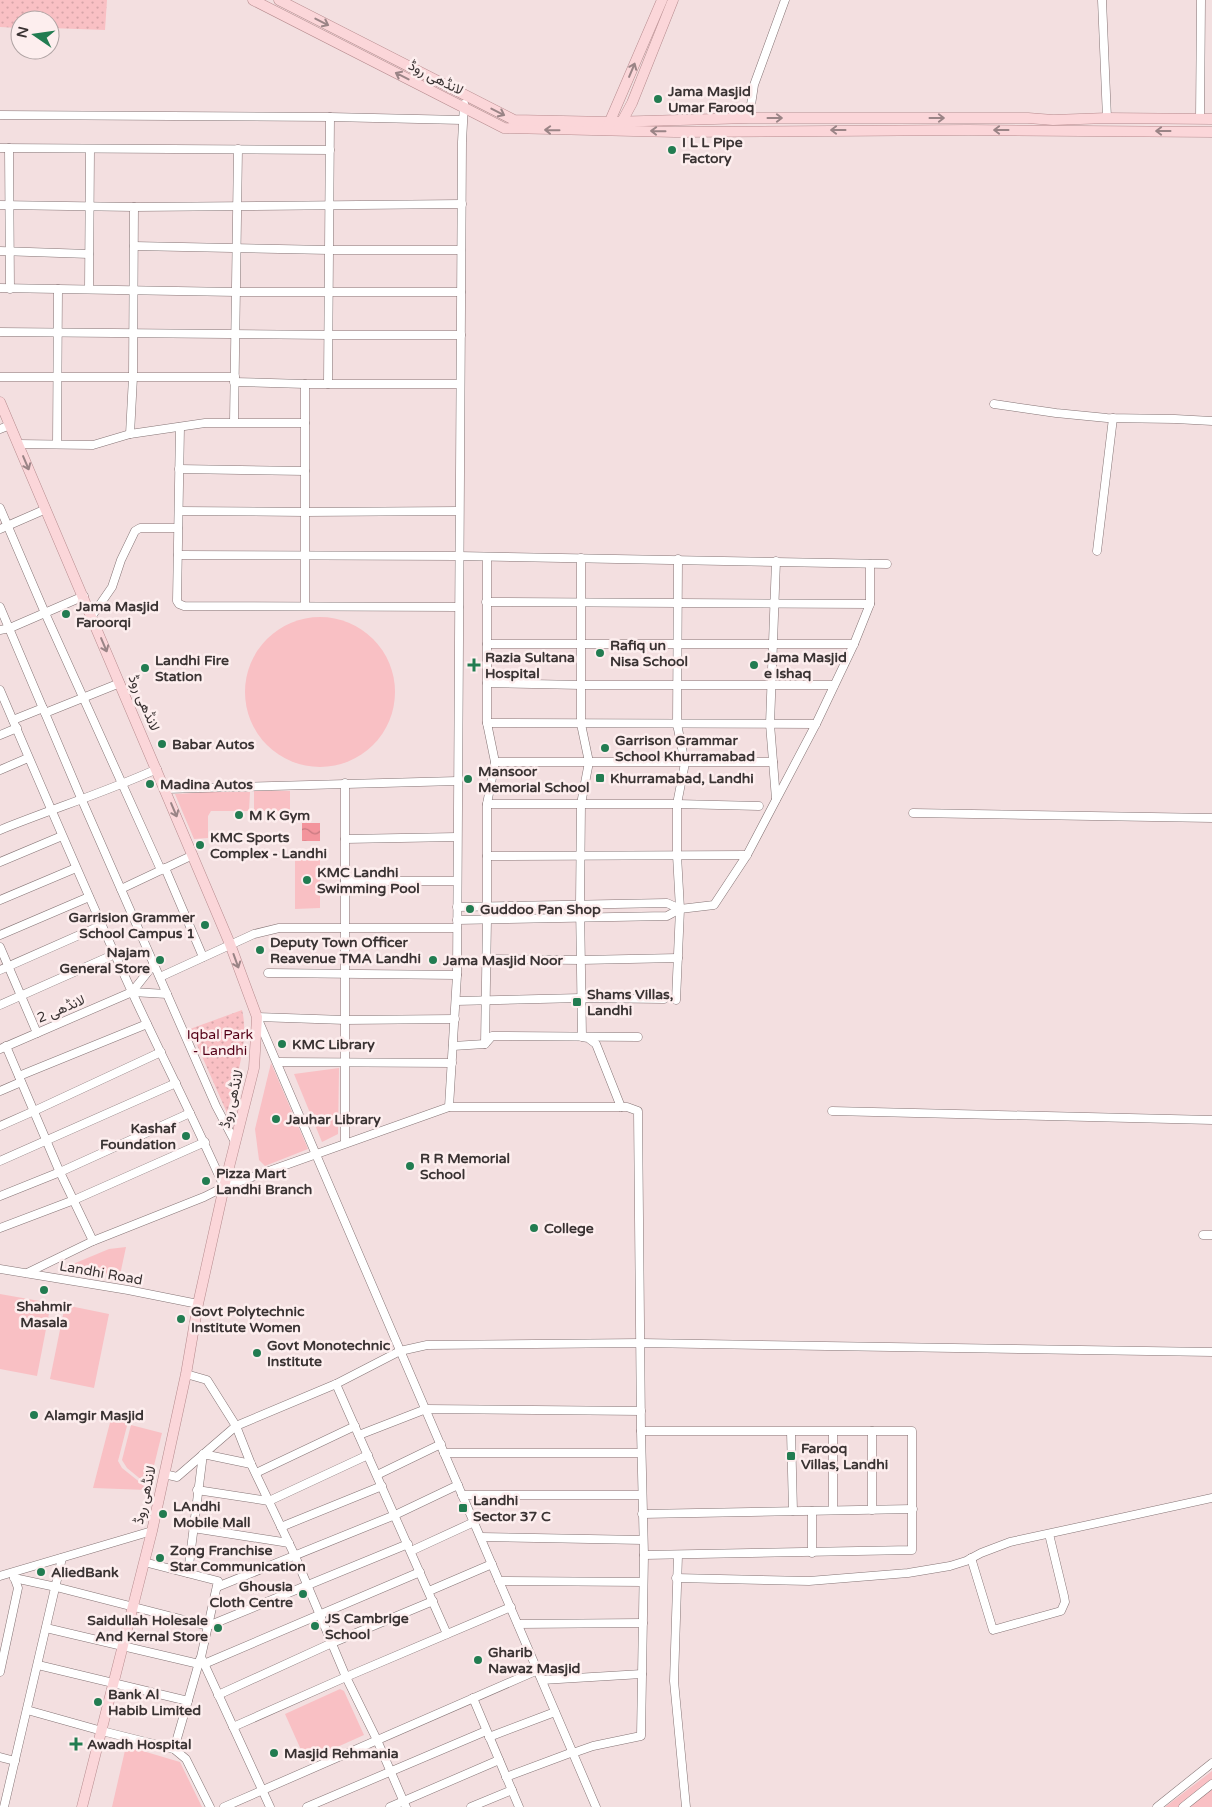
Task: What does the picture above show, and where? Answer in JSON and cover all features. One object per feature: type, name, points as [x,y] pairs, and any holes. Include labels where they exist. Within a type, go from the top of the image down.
[{"type":"main road","name":"لانڈھی روڈ","points":[[253,0],[504,128],[620,126]]},
{"type":"main road","name":"لانڈھی روڈ","points":[[279,0],[514,120],[608,126]]},
{"type":"main road","points":[[608,126],[662,0]]},
{"type":"main road","points":[[620,126],[632,103],[673,0]]},
{"type":"main road","points":[[337,43],[343,33]]},
{"type":"main road","points":[[620,126],[749,118],[1212,119]]},
{"type":"main road","points":[[620,126],[1212,132]]},
{"type":"main road","name":"لانڈھی روڈ","points":[[0,402],[5,427],[18,444],[84,596],[230,944],[257,1017],[254,1068],[224,1187],[198,1304],[186,1374],[152,1531],[82,1807]]},
{"type":"street","points":[[749,118],[754,84],[785,0]]},
{"type":"street","points":[[1102,0],[1107,118]]},
{"type":"street","points":[[1200,119],[1201,0]]},
{"type":"street","points":[[449,1107],[458,975],[462,107],[467,96]]},
{"type":"street","points":[[0,115],[330,117],[462,120]]},
{"type":"street","points":[[328,384],[330,117]]},
{"type":"street","points":[[0,148],[330,150]]},
{"type":"street","points":[[9,148],[10,289]]},
{"type":"street","points":[[234,422],[238,149]]},
{"type":"street","points":[[89,289],[90,150]]},
{"type":"street","points":[[0,205],[134,207],[462,204]]},
{"type":"street","points":[[130,434],[134,207]]},
{"type":"street","points":[[134,246],[236,249],[461,250]]},
{"type":"street","points":[[0,252],[89,254]]},
{"type":"street","points":[[0,288],[236,292],[461,292]]},
{"type":"street","points":[[57,444],[58,289]]},
{"type":"street","points":[[0,332],[461,335]]},
{"type":"street","points":[[0,377],[132,377],[305,384],[460,384]]},
{"type":"street","points":[[305,384],[305,606]]},
{"type":"street","points":[[994,404],[1056,413],[1113,418],[1175,418],[1212,421]]},
{"type":"street","points":[[1097,552],[1113,418]]},
{"type":"street","points":[[18,444],[93,445],[130,434],[205,423],[305,423]]},
{"type":"street","points":[[180,427],[177,601],[179,604],[184,606],[459,607]]},
{"type":"street","points":[[179,469],[305,471]]},
{"type":"street","points":[[0,508],[4,527],[203,957]]},
{"type":"street","points":[[4,527],[46,509]]},
{"type":"street","points":[[179,511],[459,511]]},
{"type":"street","points":[[92,616],[112,587],[121,560],[136,531],[140,528],[178,528]]},
{"type":"street","points":[[178,555],[459,556],[887,564]]},
{"type":"street","points":[[485,1044],[487,804],[495,762],[487,723],[487,557]]},
{"type":"street","points":[[581,558],[581,724],[589,762],[581,804],[582,1036]]},
{"type":"street","points":[[676,1000],[680,909],[677,804],[685,763],[677,724],[678,559]]},
{"type":"street","points":[[776,561],[770,724],[776,800]]},
{"type":"street","points":[[160,977],[254,934],[279,928],[457,924],[487,919],[667,916],[680,909],[714,906],[747,855],[816,724],[854,644],[870,604],[870,564]]},
{"type":"street","points":[[0,630],[10,628],[84,596]]},
{"type":"street","points":[[486,602],[870,604]]},
{"type":"street","points":[[0,607],[81,798],[216,1106],[235,1142]]},
{"type":"street","points":[[486,644],[854,644]]},
{"type":"street","points":[[13,720],[83,698],[120,683]]},
{"type":"street","points":[[487,683],[581,685],[834,684]]},
{"type":"street","points":[[0,690],[2,700],[17,728],[28,758],[89,897],[132,992],[205,1142],[224,1187]]},
{"type":"street","points":[[487,723],[816,724]]},
{"type":"street","points":[[0,736],[17,728]]},
{"type":"street","points":[[0,770],[28,758]]},
{"type":"street","points":[[495,762],[773,762]]},
{"type":"street","points":[[0,830],[157,769]]},
{"type":"street","points":[[165,789],[458,781]]},
{"type":"street","points":[[345,783],[345,1143]]},
{"type":"street","points":[[487,804],[760,806]]},
{"type":"street","points":[[913,813],[1212,818]]},
{"type":"street","points":[[0,862],[62,836]]},
{"type":"street","points":[[345,839],[458,837]]},
{"type":"street","points":[[121,889],[193,855]]},
{"type":"street","points":[[487,856],[747,855]]},
{"type":"street","points":[[0,900],[76,868]]},
{"type":"street","points":[[345,881],[457,881]]},
{"type":"street","points":[[0,935],[89,897]]},
{"type":"street","points":[[457,906],[667,903],[680,909]]},
{"type":"street","points":[[0,970],[102,925]]},
{"type":"street","points":[[0,946],[37,1033]]},
{"type":"street","points":[[0,1005],[115,954]]},
{"type":"street","points":[[487,959],[678,958]]},
{"type":"street","points":[[132,992],[154,964]]},
{"type":"street","points":[[268,973],[458,975]]},
{"type":"street","points":[[132,992],[167,994]]},
{"type":"street","name":"لانڈھی 2","points":[[3,1047],[132,992]]},
{"type":"street","points":[[456,1001],[581,998],[664,999]]},
{"type":"street","points":[[455,1019],[344,1020],[257,1017],[596,1807]]},
{"type":"street","points":[[0,1091],[20,1079],[148,1024]]},
{"type":"street","points":[[453,1046],[485,1044],[492,1036],[638,1037]]},
{"type":"street","points":[[582,1036],[596,1044],[621,1107]]},
{"type":"street","points":[[3,1047],[20,1079],[60,1172],[94,1241]]},
{"type":"street","points":[[0,1126],[161,1052]]},
{"type":"street","points":[[277,1062],[452,1063]]},
{"type":"street","points":[[0,1161],[47,1142],[176,1083]]},
{"type":"street","points":[[27,1273],[94,1241],[204,1197],[224,1187],[449,1107],[627,1107],[638,1111],[641,1343],[640,1431],[644,1555],[641,1736],[573,1752],[506,1778]]},
{"type":"street","points":[[832,1111],[1212,1120]]},
{"type":"street","points":[[0,1196],[60,1172],[190,1113]]},
{"type":"street","points":[[0,1228],[74,1200],[205,1142]]},
{"type":"street","points":[[1203,1235],[1212,1235]]},
{"type":"street","name":"Landhi Road","points":[[0,1269],[198,1304]]},
{"type":"street","points":[[164,1474],[178,1478],[236,1426],[336,1384],[400,1351],[427,1345],[641,1343],[1212,1352]]},
{"type":"street","points":[[186,1374],[207,1380],[236,1426],[295,1556],[346,1677],[377,1740],[405,1804]]},
{"type":"street","points":[[336,1384],[447,1634]]},
{"type":"street","points":[[359,1435],[426,1409],[641,1411]]},
{"type":"street","points":[[256,1473],[355,1426]]},
{"type":"street","points":[[640,1431],[912,1431],[912,1550],[644,1555]]},
{"type":"street","points":[[872,1431],[872,1510]]},
{"type":"street","points":[[792,1432],[793,1511]]},
{"type":"street","points":[[833,1510],[834,1432]]},
{"type":"street","points":[[377,1475],[441,1444]]},
{"type":"street","points":[[444,1453],[641,1453]]},
{"type":"street","points":[[203,1454],[252,1464]]},
{"type":"street","points":[[188,1573],[203,1454]]},
{"type":"street","points":[[197,1490],[269,1501],[368,1455]]},
{"type":"street","points":[[217,1586],[395,1515],[458,1485]]},
{"type":"street","points":[[281,1528],[382,1486]]},
{"type":"street","points":[[462,1495],[642,1495]]},
{"type":"street","points":[[676,1578],[809,1581],[923,1571],[950,1566],[1010,1542],[1212,1498]]},
{"type":"street","points":[[642,1514],[913,1509]]},
{"type":"street","points":[[812,1511],[812,1552]]},
{"type":"street","points":[[13,1575],[208,1626],[474,1522]]},
{"type":"street","points":[[193,1528],[289,1543]]},
{"type":"street","points":[[0,1576],[13,1575],[152,1531]]},
{"type":"street","points":[[971,1558],[993,1630],[1061,1611],[1065,1602],[1064,1596],[1048,1534]]},
{"type":"street","points":[[480,1537],[643,1540]]},
{"type":"street","points":[[678,1555],[674,1681],[686,1807]]},
{"type":"street","points":[[4,1807],[62,1558]]},
{"type":"street","points":[[144,1562],[218,1581],[202,1661],[174,1748]]},
{"type":"street","points":[[429,1591],[492,1564]]},
{"type":"street","points":[[46,1628],[123,1646],[202,1661],[420,1572]]},
{"type":"street","points":[[0,1672],[18,1588],[13,1575]]},
{"type":"street","points":[[499,1581],[643,1582]]},
{"type":"street","points":[[218,1694],[332,1643],[433,1601]]},
{"type":"street","points":[[233,1727],[511,1607]]},
{"type":"street","points":[[518,1624],[643,1623]]},
{"type":"street","points":[[202,1661],[270,1807]]},
{"type":"street","points":[[38,1664],[188,1701]]},
{"type":"street","points":[[224,1807],[538,1670]]},
{"type":"street","points":[[542,1680],[642,1674]]},
{"type":"street","points":[[473,1698],[519,1807]]},
{"type":"street","points":[[27,1710],[102,1732],[174,1748],[186,1759],[210,1807]]},
{"type":"street","points":[[307,1807],[390,1770],[555,1712]]},
{"type":"street","points":[[0,1757],[15,1761]]},
{"type":"street","points":[[390,1807],[405,1804],[499,1760]]},
{"type":"street","points":[[1157,1807],[1212,1763]]},
{"type":"street","points":[[1183,1807],[1212,1784]]},
{"type":"street","points":[[471,1807],[512,1790]]},
{"type":"green space","points":[[0,0],[107,0],[105,30],[60,28],[60,10],[10,10],[10,28],[0,27]]},
{"type":"green space","points":[[320,617],[335,618],[349,623],[373,639],[389,663],[394,677],[394,707],[389,721],[373,745],[349,761],[335,766],[320,767],[305,766],[291,761],[267,745],[251,721],[246,707],[245,692],[246,677],[251,663],[267,639],[291,623],[305,618]]},
{"type":"green space","points":[[254,791],[290,791],[290,811],[254,811]]},
{"type":"green space","points":[[250,792],[249,811],[211,811],[208,816],[208,838],[194,839],[175,794]]},
{"type":"green space","name":"KMC Landhi Swimming Pool","points":[[295,850],[320,851],[320,908],[295,909]]},
{"type":"green space","name":"Iqbal Park - Landhi","points":[[242,1010],[244,1022],[243,1048],[227,1113],[190,1029]]},
{"type":"green space","points":[[271,1063],[308,1149],[265,1166],[259,1160],[255,1129]]},
{"type":"green space","points":[[339,1068],[338,1134],[322,1142],[294,1074]]},
{"type":"green space","points":[[126,1247],[120,1275],[61,1269],[109,1249]]},
{"type":"green space","points":[[0,1294],[51,1303],[37,1376],[0,1369]]},
{"type":"green space","points":[[65,1305],[109,1314],[94,1388],[50,1379]]},
{"type":"green space","points":[[113,1411],[130,1414],[118,1461],[122,1468],[147,1488],[147,1490],[93,1488]]},
{"type":"green space","points":[[131,1425],[162,1433],[149,1486],[127,1468],[122,1460]]},
{"type":"green space","points":[[340,1689],[344,1691],[364,1735],[306,1761],[285,1714]]},
{"type":"green space","points":[[126,1746],[180,1762],[202,1807],[112,1807]]},
{"type":"green space","points":[[1212,1771],[1212,1807],[1165,1807]]},
{"type":"water","points":[[302,823],[320,823],[320,841],[302,841]]},
{"type":"place","name":"Jama Masjid Umar Farooq","points":[[658,99]]},
{"type":"place","name":"I L L Pipe Factory","points":[[672,150]]},
{"type":"place","name":"Jama Masjid Faroorqi","points":[[66,614]]},
{"type":"place","name":"Rafiq un Nisa School","points":[[600,653]]},
{"type":"place","name":"Razia Sultana Hospital","points":[[474,665]]},
{"type":"place","name":"Jama Masjid e Ishaq","points":[[754,665]]},
{"type":"place","name":"Landhi Fire Station","points":[[145,668]]},
{"type":"place","name":"Babar Autos","points":[[162,744]]},
{"type":"place","name":"Garrison Grammar School Khurramabad","points":[[605,748]]},
{"type":"place","name":"Khurramabad, Landhi","points":[[600,778]]},
{"type":"place","name":"Mansoor Memorial School","points":[[468,779]]},
{"type":"place","name":"Madina Autos","points":[[150,784]]},
{"type":"place","name":"M K Gym","points":[[239,815]]},
{"type":"place","name":"KMC Sports Complex - Landhi","points":[[200,845]]},
{"type":"place","name":"KMC Landhi Swimming Pool","points":[[307,880]]},
{"type":"place","name":"Guddoo Pan Shop","points":[[470,909]]},
{"type":"place","name":"Garrision Grammer School Campus 1","points":[[205,925]]},
{"type":"place","name":"Deputy Town Officer Reavenue TMA Landhi","points":[[260,950]]},
{"type":"place","name":"Najam General Store","points":[[160,960]]},
{"type":"place","name":"Jama Masjid Noor","points":[[433,960]]},
{"type":"place","name":"Shams Villas, Landhi","points":[[577,1002]]},
{"type":"place","name":"KMC Library","points":[[282,1044]]},
{"type":"place","name":"Jauhar Library","points":[[276,1119]]},
{"type":"place","name":"Kashaf Foundation","points":[[186,1136]]},
{"type":"place","name":"R R Memorial School","points":[[410,1166]]},
{"type":"place","name":"Pizza Mart Landhi Branch","points":[[206,1181]]},
{"type":"place","name":"College","points":[[534,1228]]},
{"type":"place","name":"Shahmir Masala","points":[[44,1290]]},
{"type":"place","name":"Govt Polytechnic Institute Women","points":[[181,1319]]},
{"type":"place","name":"Govt Monotechnic Institute","points":[[257,1353]]},
{"type":"place","name":"Alamgir Masjid","points":[[34,1415]]},
{"type":"place","name":"Farooq Villas, Landhi","points":[[791,1456]]},
{"type":"place","name":"Landhi Sector 37 C","points":[[463,1508]]},
{"type":"place","name":"LAndhi Mobile Mall","points":[[163,1514]]},
{"type":"place","name":"Zong Franchise Star Communication","points":[[160,1558]]},
{"type":"place","name":"AliedBank","points":[[41,1572]]},
{"type":"place","name":"Ghousia Cloth Centre","points":[[303,1594]]},
{"type":"place","name":"JS Cambrige School","points":[[315,1626]]},
{"type":"place","name":"Saidullah Holesale And Kernal Store","points":[[218,1628]]},
{"type":"place","name":"Gharib Nawaz Masjid","points":[[478,1660]]},
{"type":"place","name":"Bank Al Habib Limited","points":[[98,1702]]},
{"type":"place","name":"Awadh Hospital","points":[[76,1744]]},
{"type":"place","name":"Masjid Rehmania","points":[[274,1753]]}]
